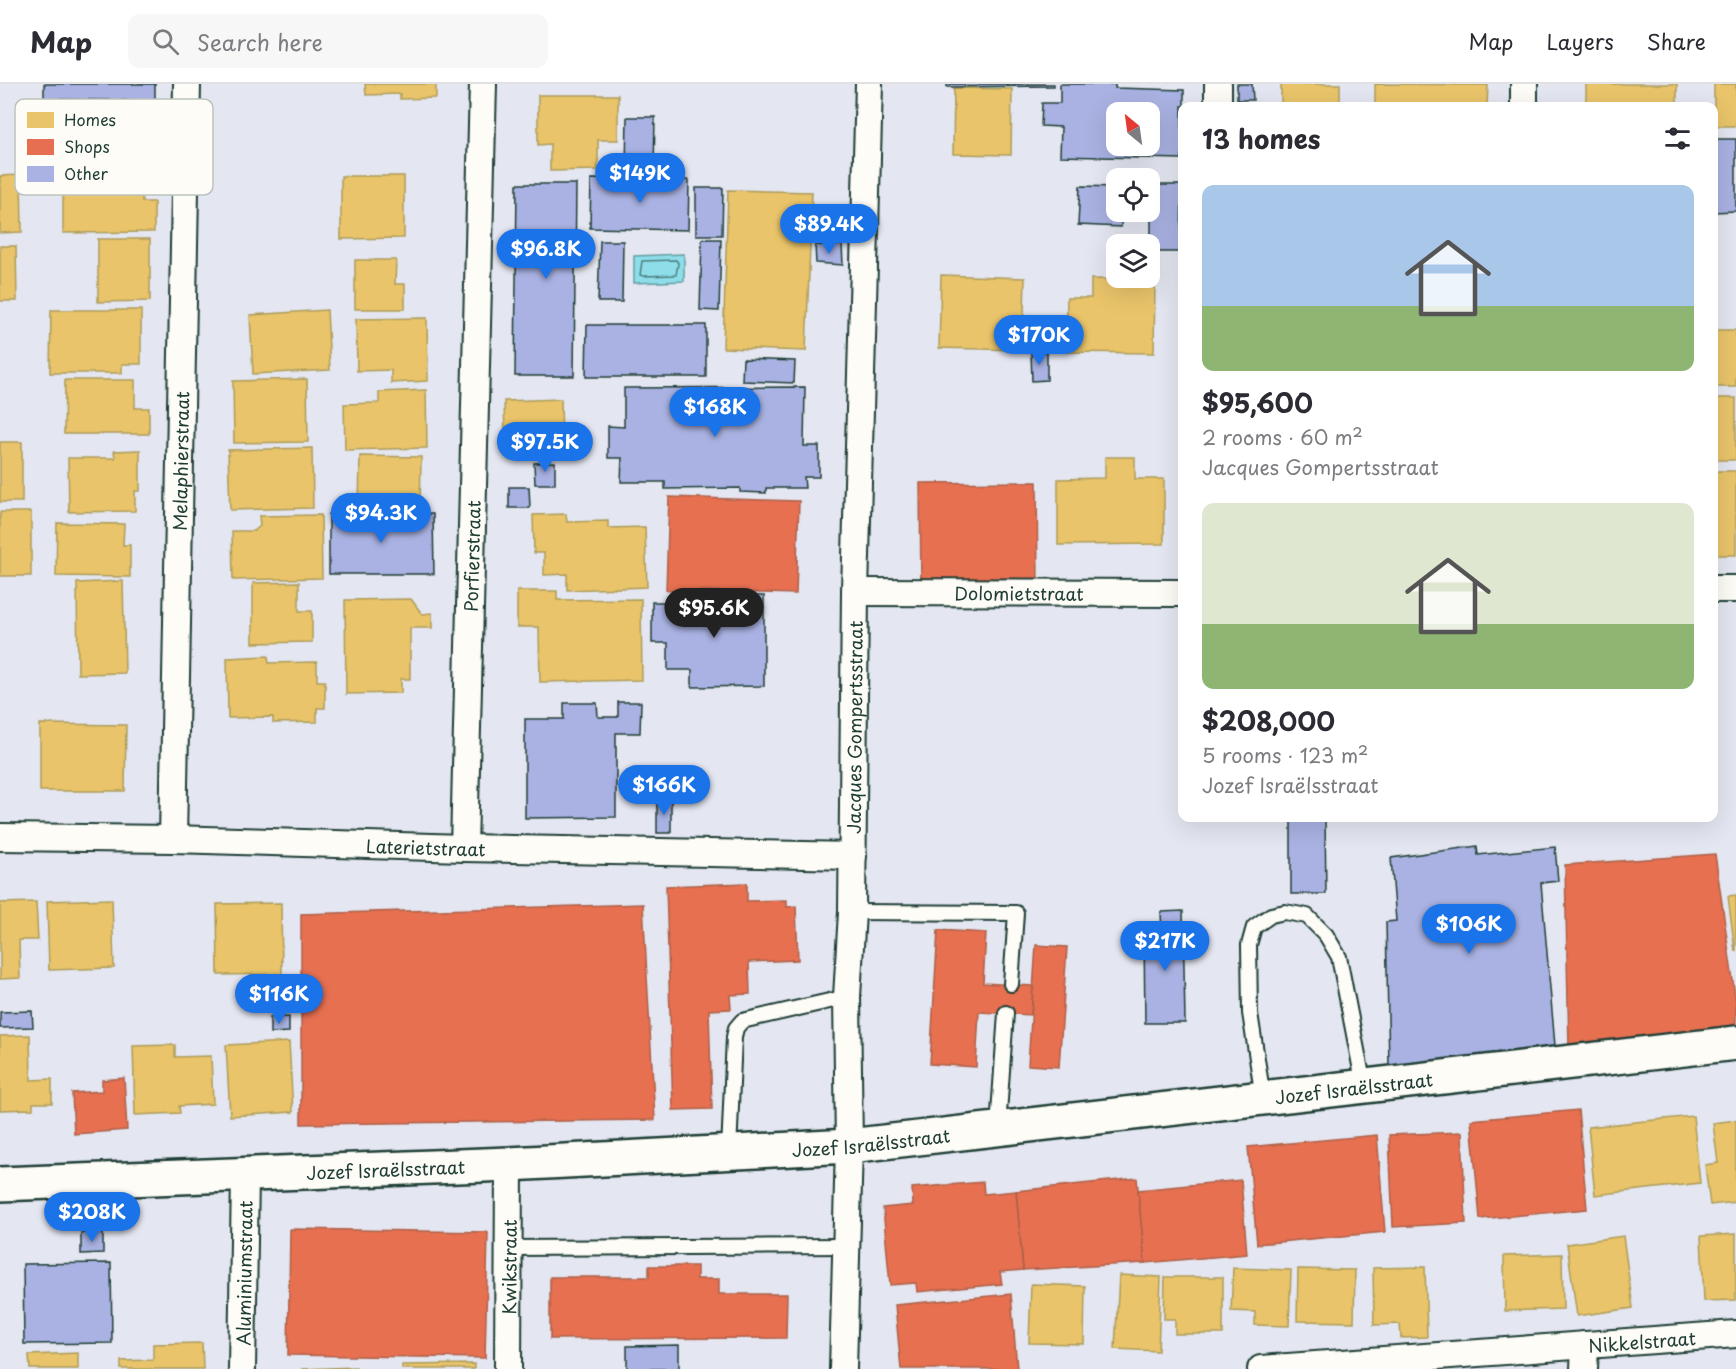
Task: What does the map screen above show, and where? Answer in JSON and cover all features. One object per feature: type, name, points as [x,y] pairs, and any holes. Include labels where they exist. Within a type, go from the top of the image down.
[{"type":"street","name":"Melaphierstraat","points":[[187,84],[187,99]]},
{"type":"street","name":"Porfierstraat","points":[[464,848],[483,84]]},
{"type":"street","name":"Jacques Gompertsstraat","points":[[843,1369],[849,1146],[847,997],[852,912],[855,592],[869,84]]},
{"type":"street","points":[[1218,84],[1218,102]]},
{"type":"street","points":[[1524,84],[1524,102]]},
{"type":"street","name":"Melaphierstraat","points":[[172,839],[185,195]]},
{"type":"street","points":[[1718,589],[1736,589]]},
{"type":"street","name":"Dolomietstraat","points":[[855,592],[1178,593]]},
{"type":"street","name":"Laterietstraat","points":[[0,837],[172,839],[853,856]]},
{"type":"street","name":"Jozef Israëlsstraat","points":[[0,1184],[245,1176],[849,1146],[1736,1043]]},
{"type":"street","name":"Kwikstraat","points":[[508,1369],[509,1164]]},
{"type":"street","name":"Aluminiumstraat","points":[[242,1369],[245,1176]]},
{"type":"street","name":"Nikkelstraat","points":[[1261,1369],[1585,1357],[1736,1334]]},
{"type":"lane","points":[[852,912],[1016,913],[1011,984]]},
{"type":"lane","points":[[1263,1098],[1250,1013],[1249,945],[1254,927],[1270,915],[1285,912],[1307,916],[1326,935],[1339,957],[1364,1086]]},
{"type":"lane","points":[[729,1152],[736,1028],[742,1021],[847,997]]},
{"type":"lane","points":[[998,1128],[1006,1013]]},
{"type":"lane","points":[[509,1248],[846,1246]]},
{"type":"water","points":[[684,254],[684,281],[634,283],[634,256]]},
{"type":"building: Homes","points":[[365,84],[436,84],[436,98],[400,99],[400,94],[366,95]]},
{"type":"building: Homes","points":[[1281,84],[1340,84],[1340,102],[1281,102]]},
{"type":"building: Homes","points":[[1375,84],[1488,85],[1487,102],[1375,102]]},
{"type":"building: Homes","points":[[1586,84],[1677,84],[1677,102],[1586,102]]},
{"type":"building: Homes","points":[[1714,84],[1736,84],[1736,126],[1718,126],[1718,102],[1714,102]]},
{"type":"building: Homes","points":[[954,88],[1012,89],[1011,155],[953,154]]},
{"type":"building: Homes","points":[[538,95],[618,95],[618,140],[598,140],[598,170],[550,171],[550,144],[538,145]]},
{"type":"building: Homes","points":[[15,175],[15,195],[21,195],[22,232],[0,233],[0,176]]},
{"type":"building: Homes","points":[[341,176],[404,176],[404,238],[341,239]]},
{"type":"building: Homes","points":[[728,190],[812,192],[806,351],[723,348]]},
{"type":"building: Homes","points":[[63,195],[142,195],[142,202],[154,202],[154,232],[63,233]]},
{"type":"building: Homes","points":[[98,239],[150,239],[150,301],[98,302]]},
{"type":"building: Homes","points":[[0,246],[16,246],[17,301],[0,301]]},
{"type":"building: Homes","points":[[355,260],[396,260],[395,284],[405,284],[405,309],[355,309]]},
{"type":"building: Homes","points":[[941,275],[1025,278],[1023,350],[939,348]]},
{"type":"building: Homes","points":[[1091,279],[1106,279],[1106,288],[1155,288],[1154,353],[1066,352],[1067,298],[1091,298]]},
{"type":"building: Homes","points":[[51,310],[141,310],[141,364],[122,364],[122,373],[50,373]]},
{"type":"building: Homes","points":[[327,310],[330,370],[253,374],[250,315]]},
{"type":"building: Homes","points":[[427,318],[428,381],[391,383],[391,370],[357,371],[356,319]]},
{"type":"building: Homes","points":[[1718,330],[1736,330],[1736,387],[1718,387]]},
{"type":"building: Homes","points":[[307,379],[308,442],[234,443],[233,381]]},
{"type":"building: Homes","points":[[65,380],[135,380],[135,408],[149,408],[149,434],[64,434]]},
{"type":"building: Homes","points":[[426,390],[427,448],[345,450],[344,404],[379,403],[379,392]]},
{"type":"building: Homes","points":[[1718,398],[1736,398],[1736,460],[1718,460]]},
{"type":"building: Homes","points":[[561,399],[562,448],[520,450],[519,435],[505,435],[504,401]]},
{"type":"building: Homes","points":[[0,442],[22,442],[22,502],[0,502]]},
{"type":"building: Homes","points":[[312,448],[313,508],[230,510],[228,450]]},
{"type":"building: Homes","points":[[140,450],[140,491],[135,491],[135,511],[69,512],[68,458],[115,458],[114,451]]},
{"type":"building: Homes","points":[[360,456],[421,457],[420,510],[359,509]]},
{"type":"building: Homes","points":[[1105,457],[1135,457],[1135,479],[1164,479],[1164,544],[1058,545],[1058,479],[1105,478]]},
{"type":"building: Homes","points":[[1718,471],[1736,471],[1736,555],[1718,555]]},
{"type":"building: Homes","points":[[0,512],[31,512],[31,576],[0,576]]},
{"type":"building: Homes","points":[[566,514],[567,522],[608,521],[608,528],[645,527],[647,587],[567,590],[567,574],[544,575],[544,553],[534,553],[533,515]]},
{"type":"building: Homes","points":[[321,515],[322,578],[233,580],[232,531],[254,531],[260,526],[259,516]]},
{"type":"building: Homes","points":[[57,523],[124,524],[123,545],[130,545],[130,577],[56,576]]},
{"type":"building: Homes","points":[[123,581],[125,673],[78,674],[77,583]]},
{"type":"building: Homes","points":[[299,582],[299,611],[312,611],[312,642],[253,643],[253,583]]},
{"type":"building: Homes","points":[[517,591],[557,591],[557,600],[641,599],[642,680],[540,682],[539,627],[517,627]]},
{"type":"building: Homes","points":[[411,599],[422,614],[432,613],[432,628],[410,628],[410,679],[401,679],[401,693],[346,694],[345,600]]},
{"type":"building: Homes","points":[[268,656],[269,663],[317,662],[317,681],[325,681],[325,708],[317,708],[317,722],[273,723],[273,717],[228,718],[227,658]]},
{"type":"building: Homes","points":[[40,724],[126,725],[125,791],[40,791]]},
{"type":"building: Homes","points":[[1736,895],[1736,951],[1735,951],[1728,896]]},
{"type":"building: Homes","points":[[112,899],[114,968],[49,970],[47,901]]},
{"type":"building: Homes","points":[[36,902],[38,940],[19,940],[20,978],[0,979],[0,903]]},
{"type":"building: Homes","points":[[281,903],[282,974],[218,975],[217,904]]},
{"type":"building: Homes","points":[[30,1035],[31,1080],[52,1079],[52,1103],[33,1103],[33,1109],[0,1110],[0,1036]]},
{"type":"building: Homes","points":[[289,1042],[293,1112],[230,1116],[226,1045]]},
{"type":"building: Homes","points":[[175,1045],[175,1057],[211,1056],[213,1104],[179,1106],[180,1113],[135,1115],[133,1046]]},
{"type":"building: Homes","points":[[1693,1116],[1700,1183],[1595,1195],[1588,1127]]},
{"type":"building: Homes","points":[[1736,1120],[1736,1202],[1710,1205],[1705,1165],[1718,1163],[1713,1123]]},
{"type":"building: Homes","points":[[1736,1234],[1736,1300],[1704,1301],[1701,1236]]},
{"type":"building: Homes","points":[[1623,1236],[1633,1308],[1577,1316],[1567,1244]]},
{"type":"building: Homes","points":[[1562,1254],[1563,1309],[1505,1311],[1504,1256]]},
{"type":"building: Homes","points":[[1425,1267],[1427,1337],[1401,1338],[1400,1324],[1374,1325],[1373,1268]]},
{"type":"building: Homes","points":[[1233,1268],[1291,1270],[1289,1326],[1255,1325],[1255,1312],[1231,1311]]},
{"type":"building: Homes","points":[[1298,1269],[1355,1270],[1354,1322],[1297,1321]]},
{"type":"building: Homes","points":[[1119,1275],[1161,1277],[1158,1351],[1115,1349]]},
{"type":"building: Homes","points":[[1165,1277],[1223,1277],[1223,1334],[1175,1334],[1175,1319],[1164,1319]]},
{"type":"building: Homes","points":[[1031,1284],[1085,1286],[1084,1344],[1029,1343]]},
{"type":"building: Homes","points":[[202,1343],[203,1369],[121,1369],[121,1361],[153,1360],[153,1344]]},
{"type":"building: Homes","points":[[78,1353],[78,1369],[30,1369],[29,1355]]},
{"type":"building: Homes","points":[[474,1364],[474,1369],[402,1369],[402,1365]]},
{"type":"building: Homes","points":[[356,1367],[356,1369],[302,1369]]},
{"type":"building: Shops","points":[[1037,482],[1038,588],[921,589],[920,483]]},
{"type":"building: Shops","points":[[669,497],[799,501],[796,594],[666,590]]},
{"type":"building: Shops","points":[[1715,854],[1736,1002],[1736,1024],[1569,1049],[1565,865]]},
{"type":"building: Shops","points":[[747,883],[747,901],[787,900],[787,907],[796,906],[798,960],[749,962],[750,994],[730,995],[731,1009],[709,1010],[712,1109],[673,1110],[666,886]]},
{"type":"building: Shops","points":[[643,904],[655,1120],[301,1124],[301,914]]},
{"type":"building: Shops","points":[[938,930],[986,933],[983,983],[1033,986],[1031,1015],[979,1012],[976,1067],[930,1064]]},
{"type":"building: Shops","points":[[1036,945],[1067,947],[1059,1067],[1028,1065]]},
{"type":"building: Shops","points":[[124,1078],[127,1130],[74,1134],[72,1093],[102,1091],[102,1080]]},
{"type":"building: Shops","points":[[1578,1110],[1587,1209],[1480,1219],[1471,1120]]},
{"type":"building: Shops","points":[[1462,1132],[1466,1223],[1393,1227],[1389,1135]]},
{"type":"building: Shops","points":[[1377,1135],[1385,1232],[1257,1244],[1248,1147]]},
{"type":"building: Shops","points":[[1137,1178],[1145,1263],[1023,1270],[1016,1191]]},
{"type":"building: Shops","points":[[1241,1180],[1247,1254],[1145,1263],[1138,1190]]},
{"type":"building: Shops","points":[[983,1182],[984,1194],[1016,1191],[1023,1270],[1000,1272],[1002,1284],[917,1292],[916,1283],[890,1285],[883,1208],[913,1205],[912,1188]]},
{"type":"building: Shops","points":[[290,1229],[488,1232],[485,1358],[288,1355]]},
{"type":"building: Shops","points":[[649,1266],[697,1266],[697,1279],[719,1279],[719,1294],[787,1294],[786,1338],[550,1339],[550,1277],[649,1277]]},
{"type":"building: Shops","points":[[1011,1294],[1017,1369],[901,1369],[895,1305]]},
{"type":"building: Other","points":[[44,84],[155,84],[155,99],[44,99]]},
{"type":"building: Other","points":[[947,84],[1054,84],[1054,86],[947,87]]},
{"type":"building: Other","points":[[1060,84],[1115,84],[1115,88],[1184,90],[1184,102],[1178,102],[1178,159],[1060,156],[1061,127],[1041,126],[1042,103],[1060,103]]},
{"type":"building: Other","points":[[1237,84],[1252,84],[1253,100],[1237,100]]},
{"type":"building: Other","points":[[627,117],[655,117],[654,169],[626,168]]},
{"type":"building: Other","points":[[1718,139],[1736,139],[1736,211],[1718,212]]},
{"type":"building: Other","points":[[591,179],[689,180],[688,230],[590,228]]},
{"type":"building: Other","points":[[517,184],[576,184],[574,376],[515,376]]},
{"type":"building: Other","points":[[1160,185],[1178,185],[1178,252],[1160,252],[1160,234],[1151,234],[1151,222],[1160,222]]},
{"type":"building: Other","points":[[1080,186],[1106,187],[1106,222],[1121,222],[1121,227],[1078,225]]},
{"type":"building: Other","points":[[696,188],[723,188],[722,235],[696,235]]},
{"type":"building: Other","points":[[702,239],[721,239],[719,311],[700,310]]},
{"type":"building: Other","points":[[600,241],[623,241],[622,302],[598,302]]},
{"type":"building: Other","points":[[815,245],[842,245],[843,265],[816,263]]},
{"type":"building: Other","points":[[587,325],[706,325],[706,377],[586,377]]},
{"type":"building: Other","points":[[1031,352],[1047,352],[1047,380],[1032,381]]},
{"type":"building: Other","points":[[743,359],[795,361],[794,383],[742,381]]},
{"type":"building: Other","points":[[805,387],[804,446],[819,446],[819,477],[804,477],[805,488],[766,488],[766,493],[740,492],[740,488],[665,489],[665,482],[621,482],[622,458],[608,458],[608,426],[624,427],[624,388]]},
{"type":"building: Other","points":[[555,462],[555,484],[535,484],[534,463]]},
{"type":"building: Other","points":[[509,487],[529,487],[530,508],[509,508]]},
{"type":"building: Other","points":[[329,514],[433,514],[434,574],[329,574]]},
{"type":"building: Other","points":[[694,596],[764,596],[764,686],[692,687],[692,670],[668,670],[668,643],[652,643],[652,602],[694,602]]},
{"type":"building: Other","points":[[618,702],[641,702],[640,733],[616,733],[616,817],[525,818],[525,719],[564,719],[564,703],[597,703],[598,717],[618,717]]},
{"type":"building: Other","points":[[657,800],[671,800],[671,833],[657,833]]},
{"type":"building: Other","points":[[1291,822],[1325,822],[1326,894],[1291,894]]},
{"type":"building: Other","points":[[1477,846],[1478,855],[1555,847],[1558,881],[1541,883],[1555,1046],[1389,1066],[1386,922],[1396,921],[1391,858]]},
{"type":"building: Other","points":[[1183,911],[1185,1023],[1145,1023],[1144,934],[1162,934],[1161,912]]},
{"type":"building: Other","points":[[32,1011],[33,1027],[0,1028],[0,1012]]},
{"type":"building: Other","points":[[270,1017],[289,1017],[289,1032],[270,1033]]},
{"type":"building: Other","points":[[103,1232],[103,1253],[81,1254],[81,1233]]},
{"type":"building: Other","points":[[111,1263],[112,1343],[24,1344],[23,1264]]},
{"type":"building: Other","points":[[679,1345],[679,1369],[627,1369],[627,1346]]}]
